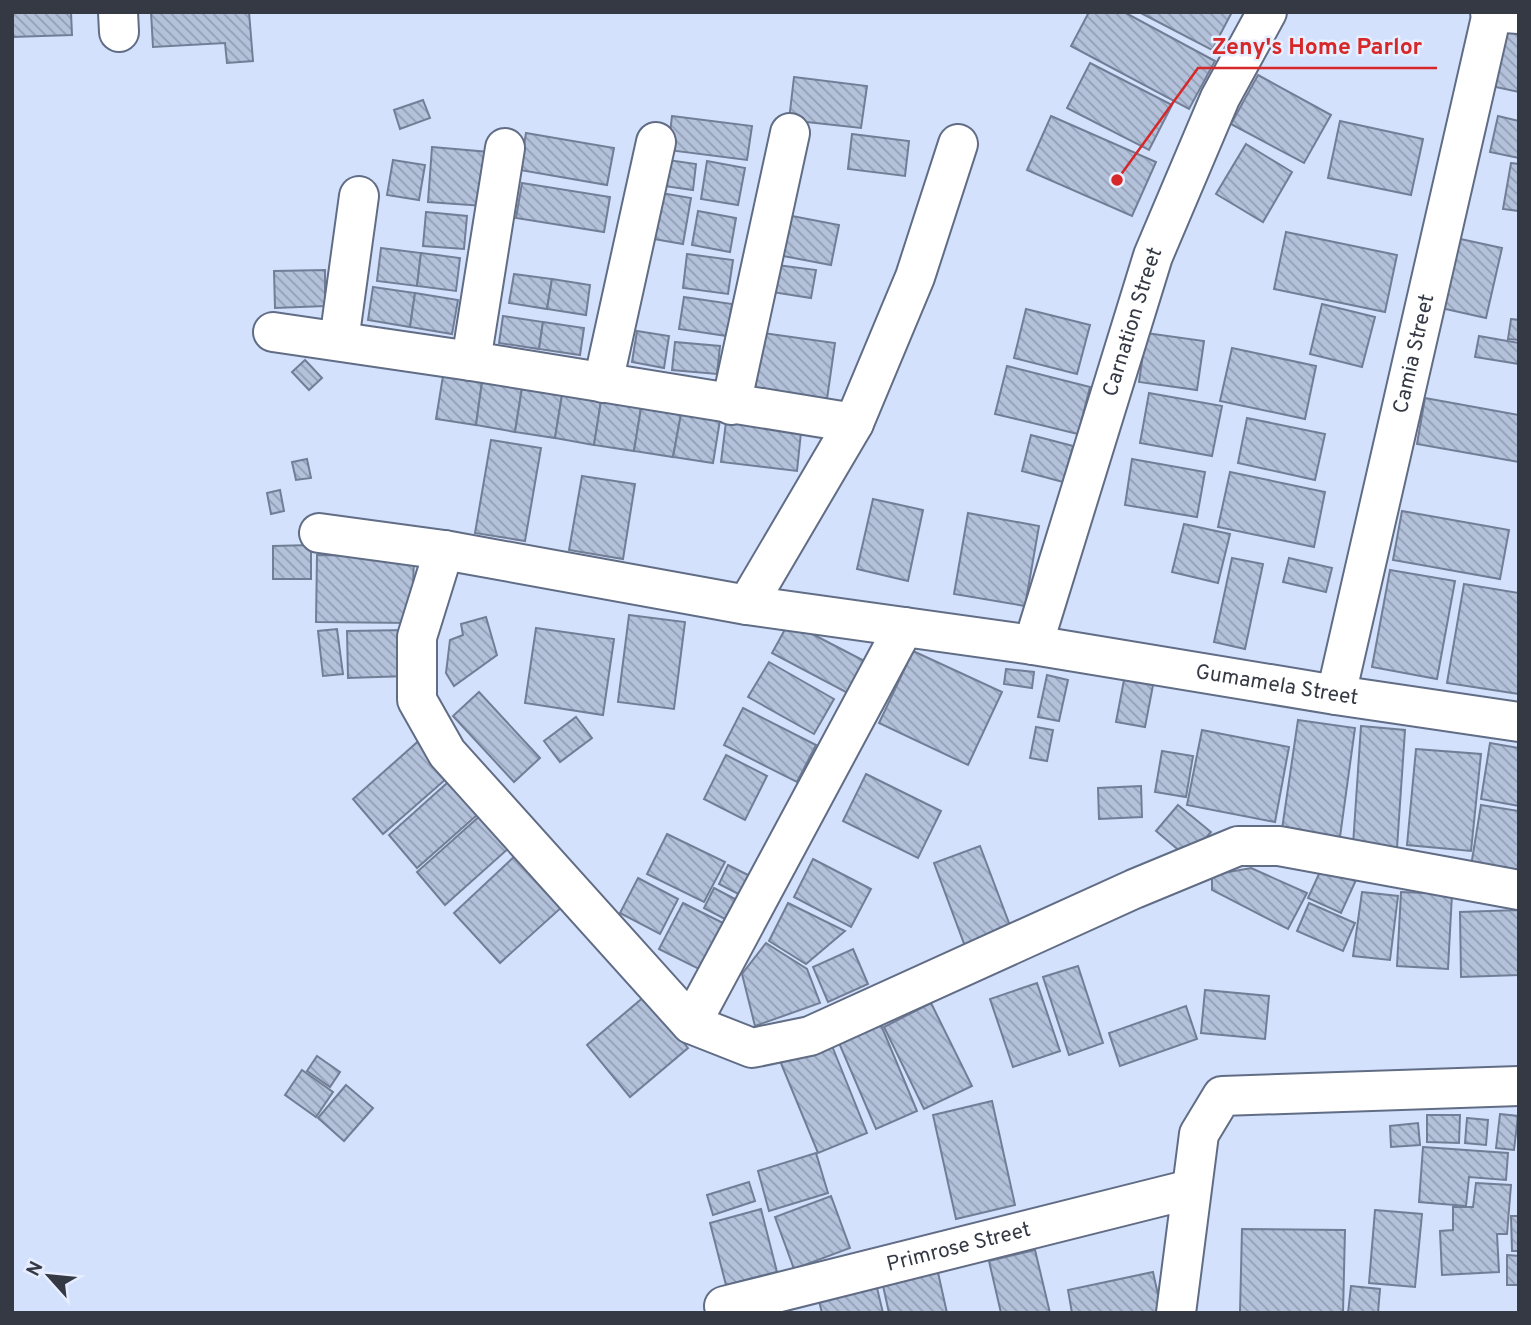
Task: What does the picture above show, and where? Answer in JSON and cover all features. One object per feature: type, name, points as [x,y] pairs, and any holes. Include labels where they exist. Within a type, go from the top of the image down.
[{"type":"street","name":"Carnation Street","points":[[1033,645],[1153,256],[1220,97],[1267,12]]},
{"type":"street","name":"Camia Street","points":[[1336,695],[1500,13]]},
{"type":"street","points":[[731,405],[790,133]]},
{"type":"street","points":[[603,383],[656,142]]},
{"type":"street","points":[[747,605],[854,423],[915,277],[958,144]]},
{"type":"street","points":[[471,360],[505,148]]},
{"type":"street","points":[[339,341],[359,196]]},
{"type":"street","points":[[273,332],[471,360],[731,405],[854,423]]},
{"type":"street","name":"Gumamela Street","points":[[319,533],[444,550],[747,605],[1033,645],[1519,722]]},
{"type":"street","points":[[444,550],[417,637],[417,700],[447,753],[691,1024],[752,1048],[810,1036],[1122,894],[1238,846],[1279,846],[1519,890]]},
{"type":"street","points":[[691,1024],[904,627]]},
{"type":"street","points":[[1175,1313],[1199,1134],[1222,1096],[1519,1086]]},
{"type":"street","name":"Primrose Street","points":[[724,1306],[1191,1189]]},
{"type":"building","points":[[12,12],[71,12],[72,35],[12,37]]},
{"type":"building","points":[[151,12],[249,12],[253,61],[227,63],[225,43],[153,47]]},
{"type":"building","points":[[1089,12],[1124,12],[1215,61],[1189,109],[1071,46]]},
{"type":"building","points":[[1139,12],[1232,12],[1212,50]]},
{"type":"building","points":[[1496,18],[1519,23],[1519,92],[1482,84]]},
{"type":"building","points":[[1090,63],[1172,105],[1149,150],[1067,108]]},
{"type":"building","points":[[1258,75],[1331,115],[1304,163],[1231,124]]},
{"type":"building","points":[[794,77],[867,86],[861,128],[789,120]]},
{"type":"building","points":[[423,100],[430,118],[400,129],[394,110]]},
{"type":"building","points":[[672,116],[752,126],[747,160],[668,150]]},
{"type":"building","points":[[1051,116],[1156,162],[1132,216],[1027,170]]},
{"type":"building","points":[[1498,116],[1519,121],[1519,158],[1490,152]]},
{"type":"building","points":[[1340,121],[1423,139],[1411,195],[1328,178]]},
{"type":"building","points":[[526,133],[614,148],[607,185],[520,170]]},
{"type":"building","points":[[852,134],[909,141],[905,176],[848,169]]},
{"type":"building","points":[[1246,144],[1292,172],[1263,222],[1216,194]]},
{"type":"building","points":[[432,147],[489,152],[484,206],[428,202]]},
{"type":"building","points":[[661,159],[696,164],[693,190],[657,185]]},
{"type":"building","points":[[393,160],[425,165],[419,200],[387,195]]},
{"type":"building","points":[[707,161],[745,168],[738,205],[701,199]]},
{"type":"building","points":[[1511,163],[1519,164],[1519,211],[1503,209]]},
{"type":"building","points":[[522,183],[610,197],[604,232],[516,218]]},
{"type":"building","points":[[655,192],[691,198],[683,244],[648,238]]},
{"type":"building","points":[[698,211],[736,218],[730,252],[692,245]]},
{"type":"building","points":[[426,212],[467,216],[464,249],[423,246]]},
{"type":"building","points":[[792,216],[839,225],[831,265],[783,256]]},
{"type":"building","points":[[1286,232],[1397,255],[1385,312],[1274,289]]},
{"type":"building","points":[[1456,238],[1502,248],[1486,318],[1441,308]]},
{"type":"building","points":[[381,248],[421,253],[417,286],[377,281]]},
{"type":"building","points":[[421,253],[460,258],[456,291],[417,286]]},
{"type":"building","points":[[687,254],[733,260],[728,294],[683,288]]},
{"type":"building","points":[[777,265],[816,270],[811,298],[772,292]]},
{"type":"building","points":[[325,270],[325,306],[275,308],[274,271]]},
{"type":"building","points":[[514,274],[552,279],[547,309],[509,303]]},
{"type":"building","points":[[552,279],[590,285],[586,315],[547,309]]},
{"type":"building","points":[[373,287],[415,293],[410,327],[368,320]]},
{"type":"building","points":[[415,293],[458,300],[452,334],[410,327]]},
{"type":"building","points":[[684,297],[732,304],[727,336],[679,329]]},
{"type":"building","points":[[1322,304],[1375,317],[1362,367],[1310,354]]},
{"type":"building","points":[[1026,309],[1090,325],[1077,374],[1014,358]]},
{"type":"building","points":[[503,316],[543,322],[539,349],[499,343]]},
{"type":"building","points":[[1511,319],[1519,320],[1519,340],[1508,339]]},
{"type":"building","points":[[543,322],[584,328],[580,355],[539,349]]},
{"type":"building","points":[[637,331],[669,336],[664,368],[632,362]]},
{"type":"building","points":[[763,333],[835,343],[827,399],[755,389]]},
{"type":"building","points":[[1146,333],[1204,341],[1197,390],[1139,382]]},
{"type":"building","points":[[1479,336],[1519,343],[1519,364],[1475,357]]},
{"type":"building","points":[[675,342],[720,346],[717,374],[672,370]]},
{"type":"building","points":[[1232,348],[1316,366],[1305,419],[1220,401]]},
{"type":"building","points":[[305,360],[322,378],[309,390],[292,372]]},
{"type":"building","points":[[1007,366],[1090,387],[1078,434],[995,414]]},
{"type":"building","points":[[443,376],[482,382],[476,425],[436,419]]},
{"type":"building","points":[[482,382],[522,388],[515,432],[476,425]]},
{"type":"building","points":[[522,388],[562,395],[555,438],[515,432]]},
{"type":"building","points":[[1149,393],[1222,406],[1212,456],[1140,443]]},
{"type":"building","points":[[562,395],[601,401],[594,445],[555,438]]},
{"type":"building","points":[[1425,398],[1519,415],[1519,462],[1417,444]]},
{"type":"building","points":[[601,401],[641,408],[634,451],[594,445]]},
{"type":"building","points":[[641,408],[681,414],[673,457],[634,451]]},
{"type":"building","points":[[681,414],[720,420],[713,463],[673,457]]},
{"type":"building","points":[[1247,418],[1325,434],[1315,480],[1238,463]]},
{"type":"building","points":[[726,422],[801,432],[797,471],[721,462]]},
{"type":"building","points":[[1031,435],[1073,446],[1063,482],[1022,471]]},
{"type":"building","points":[[491,440],[541,448],[525,541],[475,533]]},
{"type":"building","points":[[307,459],[311,478],[296,480],[292,462]]},
{"type":"building","points":[[1132,459],[1205,472],[1197,517],[1125,505]]},
{"type":"building","points":[[1230,472],[1325,492],[1314,547],[1218,527]]},
{"type":"building","points":[[582,476],[635,484],[623,559],[569,550]]},
{"type":"building","points":[[280,490],[284,511],[271,514],[267,493]]},
{"type":"building","points":[[873,499],[923,510],[908,581],[857,569]]},
{"type":"building","points":[[1402,511],[1509,530],[1500,579],[1393,560]]},
{"type":"building","points":[[968,513],[1039,526],[1025,606],[954,594]]},
{"type":"building","points":[[1184,524],[1230,534],[1218,583],[1172,572]]},
{"type":"building","points":[[311,545],[311,579],[273,579],[273,546]]},
{"type":"building","points":[[317,555],[414,556],[412,623],[316,622]]},
{"type":"building","points":[[1232,558],[1263,564],[1245,649],[1214,642]]},
{"type":"building","points":[[1289,558],[1332,568],[1326,592],[1283,582]]},
{"type":"building","points":[[1390,570],[1455,581],[1437,679],[1372,667]]},
{"type":"building","points":[[1464,584],[1519,593],[1519,694],[1447,683]]},
{"type":"building","points":[[629,615],[685,622],[674,709],[618,702]]},
{"type":"building","points":[[486,617],[497,655],[454,686],[446,673],[450,640],[463,635],[461,624]]},
{"type":"building","points":[[789,622],[874,666],[857,698],[772,653]]},
{"type":"building","points":[[536,628],[614,639],[603,715],[525,703]]},
{"type":"building","points":[[337,629],[343,674],[323,676],[318,631]]},
{"type":"building","points":[[407,630],[408,676],[348,678],[347,631]]},
{"type":"building","points":[[913,651],[1002,692],[968,765],[879,723]]},
{"type":"building","points":[[769,662],[834,699],[814,734],[748,697]]},
{"type":"building","points":[[1006,669],[1034,672],[1032,688],[1004,684]]},
{"type":"building","points":[[1047,675],[1068,680],[1059,721],[1038,717]]},
{"type":"building","points":[[1124,680],[1153,685],[1145,727],[1116,722]]},
{"type":"building","points":[[479,692],[540,758],[514,782],[453,716]]},
{"type":"building","points":[[743,708],[816,745],[797,782],[724,745]]},
{"type":"building","points":[[576,717],[592,738],[560,762],[544,741]]},
{"type":"building","points":[[1298,720],[1355,728],[1339,844],[1281,836]]},
{"type":"building","points":[[1361,726],[1405,730],[1397,848],[1353,845]]},
{"type":"building","points":[[1036,727],[1053,730],[1047,761],[1030,758]]},
{"type":"building","points":[[1202,730],[1289,747],[1275,822],[1187,805]]},
{"type":"building","points":[[423,737],[454,772],[383,834],[353,799]]},
{"type":"building","points":[[1490,743],[1519,748],[1519,806],[1481,799]]},
{"type":"building","points":[[1416,749],[1481,754],[1471,851],[1407,845]]},
{"type":"building","points":[[1162,751],[1193,756],[1186,797],[1155,792]]},
{"type":"building","points":[[726,755],[767,776],[745,820],[704,799]]},
{"type":"building","points":[[866,774],[941,811],[918,858],[843,821]]},
{"type":"building","points":[[456,775],[485,808],[417,868],[389,835]]},
{"type":"building","points":[[1141,786],[1142,817],[1099,819],[1098,788]]},
{"type":"building","points":[[1178,805],[1211,832],[1188,858],[1156,831]]},
{"type":"building","points":[[1481,805],[1519,811],[1519,874],[1471,866]]},
{"type":"building","points":[[491,806],[519,839],[445,905],[417,872]]},
{"type":"building","points":[[667,834],[725,862],[704,902],[647,874]]},
{"type":"building","points":[[980,846],[1012,931],[966,949],[934,863]]},
{"type":"building","points":[[517,854],[563,906],[500,963],[454,913]]},
{"type":"building","points":[[813,859],[871,889],[851,927],[794,897]]},
{"type":"building","points":[[728,865],[760,881],[750,900],[719,884]]},
{"type":"building","points":[[1323,865],[1356,880],[1341,913],[1308,898]]},
{"type":"building","points":[[1251,868],[1307,893],[1288,929],[1212,890],[1212,875]]},
{"type":"building","points":[[638,878],[678,899],[660,934],[620,913]]},
{"type":"building","points":[[714,888],[750,907],[740,927],[704,908]]},
{"type":"building","points":[[1362,892],[1398,896],[1390,960],[1353,956]]},
{"type":"building","points":[[1401,892],[1452,894],[1448,969],[1397,966]]},
{"type":"building","points":[[683,903],[733,928],[709,974],[659,949]]},
{"type":"building","points":[[788,903],[845,931],[806,964],[769,941]]},
{"type":"building","points":[[1309,903],[1355,923],[1343,951],[1297,931]]},
{"type":"building","points":[[1519,910],[1519,975],[1461,977],[1460,912]]},
{"type":"building","points":[[766,943],[807,969],[820,1003],[755,1026],[742,974]]},
{"type":"building","points":[[853,949],[868,984],[828,1002],[813,967]]},
{"type":"building","points":[[1078,966],[1103,1043],[1069,1055],[1043,977]]},
{"type":"building","points":[[1037,983],[1060,1051],[1013,1067],[990,999]]},
{"type":"building","points":[[1205,990],[1269,996],[1265,1039],[1201,1033]]},
{"type":"building","points":[[645,996],[688,1048],[630,1097],[587,1045]]},
{"type":"building","points":[[931,1003],[972,1086],[924,1109],[884,1027]]},
{"type":"building","points":[[1186,1006],[1197,1039],[1120,1066],[1109,1033]]},
{"type":"building","points":[[881,1025],[917,1111],[876,1129],[839,1043]]},
{"type":"building","points":[[828,1036],[867,1133],[818,1153],[778,1056]]},
{"type":"building","points":[[317,1056],[340,1072],[330,1087],[307,1071]]},
{"type":"building","points":[[302,1070],[333,1092],[316,1117],[285,1095]]},
{"type":"building","points":[[346,1085],[373,1108],[344,1141],[318,1118]]},
{"type":"building","points":[[992,1101],[1015,1205],[956,1219],[933,1115]]},
{"type":"building","points":[[1500,1114],[1518,1116],[1514,1150],[1496,1148]]},
{"type":"building","points":[[1427,1115],[1460,1115],[1459,1143],[1427,1142]]},
{"type":"building","points":[[1467,1118],[1488,1120],[1486,1145],[1465,1143]]},
{"type":"building","points":[[1418,1123],[1420,1145],[1391,1147],[1390,1126]]},
{"type":"building","points":[[1423,1147],[1508,1153],[1506,1180],[1469,1177],[1466,1206],[1419,1202]]},
{"type":"building","points":[[816,1153],[828,1193],[769,1211],[758,1171]]},
{"type":"building","points":[[749,1182],[755,1201],[713,1215],[707,1195]]},
{"type":"building","points":[[1476,1183],[1511,1185],[1507,1234],[1497,1234],[1499,1272],[1442,1275],[1440,1231],[1453,1230],[1453,1207],[1473,1207]]},
{"type":"building","points":[[831,1196],[850,1248],[794,1269],[775,1217]]},
{"type":"building","points":[[761,1209],[777,1272],[726,1285],[710,1223]]},
{"type":"building","points":[[1375,1210],[1422,1214],[1415,1287],[1369,1283]]},
{"type":"building","points":[[1511,1216],[1519,1216],[1519,1251],[1512,1251]]},
{"type":"building","points":[[1242,1229],[1345,1230],[1343,1313],[1240,1313]]},
{"type":"building","points":[[1035,1250],[1050,1313],[1001,1313],[989,1261]]},
{"type":"building","points":[[1507,1255],[1519,1256],[1519,1285],[1507,1285]]},
{"type":"building","points":[[937,1268],[947,1313],[889,1313],[882,1281]]},
{"type":"building","points":[[1153,1272],[1162,1313],[1072,1313],[1068,1290]]},
{"type":"building","points":[[1351,1286],[1380,1289],[1378,1313],[1348,1313]]},
{"type":"building","points":[[877,1288],[883,1313],[822,1313],[819,1301]]},
{"type":"place","name":"Zeny's Home Parlor","points":[[1117,180]]}]
